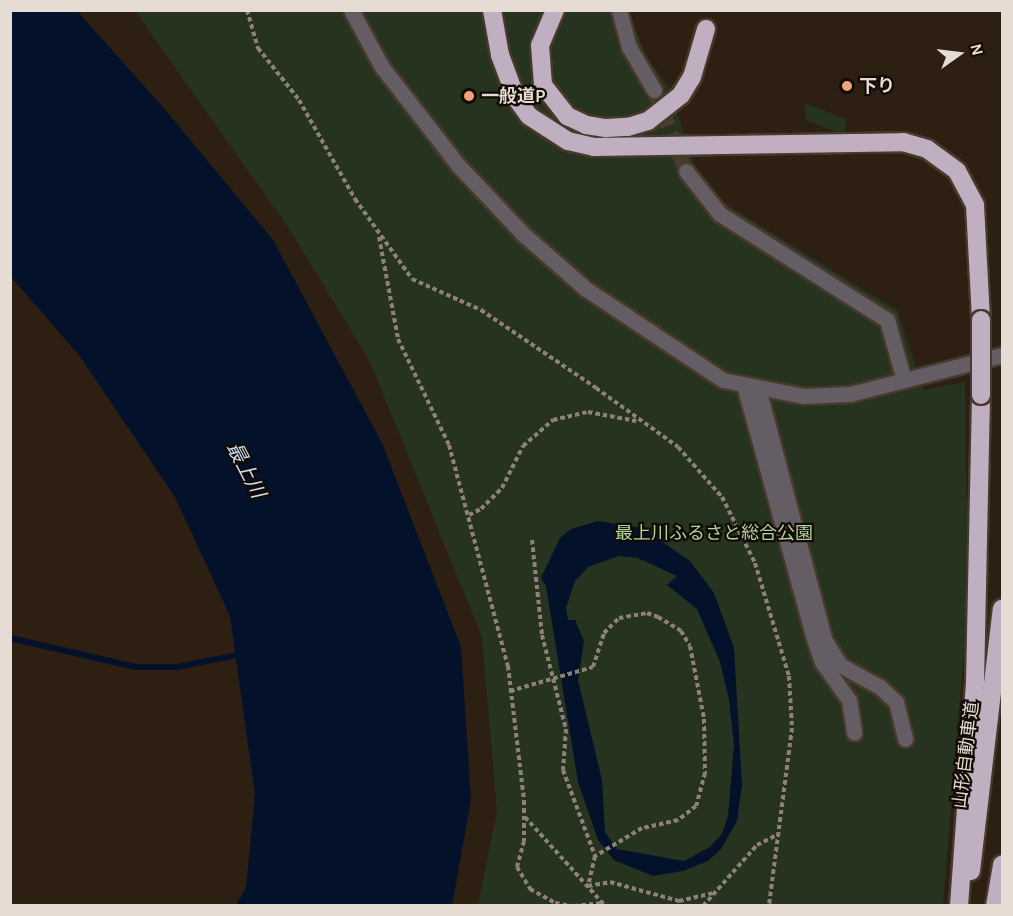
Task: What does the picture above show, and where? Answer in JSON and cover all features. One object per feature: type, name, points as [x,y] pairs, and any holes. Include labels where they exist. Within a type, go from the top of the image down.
[{"type":"highway","points":[[492,10],[500,55],[516,98],[529,116],[568,141],[594,147],[903,142],[927,148],[957,171],[975,205],[981,320],[975,683],[959,906]]},
{"type":"highway","points":[[555,10],[540,45],[543,85],[567,116],[586,125],[606,128],[628,127],[648,121],[681,95],[692,76],[706,29]]},
{"type":"highway","name":"山形自動車道","points":[[965,906],[1002,609]]},
{"type":"highway","points":[[995,906],[1002,865]]},
{"type":"street","points":[[351,10],[382,67],[458,165],[522,233],[586,289],[682,355],[723,380],[804,396],[850,394],[1002,355]]},
{"type":"street","points":[[619,10],[630,47],[654,90]]},
{"type":"street","points":[[686,171],[720,214],[887,320],[904,380]]},
{"type":"street","points":[[751,387],[814,639],[822,662],[849,700],[854,733]]},
{"type":"street","points":[[751,387],[825,641],[840,664],[880,687],[896,702],[905,739]]},
{"type":"path","points":[[247,10],[258,48],[299,100],[379,234],[412,279],[481,310],[678,447],[722,497],[755,563],[773,615],[789,676],[792,728],[769,906]]},
{"type":"path","points":[[379,234],[398,339],[449,445],[469,515],[478,564],[508,666],[524,816],[524,841],[517,867],[530,889],[555,903],[573,906],[604,904]]},
{"type":"path","points":[[469,515],[481,509],[502,488],[523,446],[553,420],[588,412],[639,422]]},
{"type":"path","points":[[532,540],[534,584],[566,729],[563,770],[595,856],[588,886]]},
{"type":"path","points":[[510,691],[593,667],[604,633],[619,618],[647,614],[681,631],[696,671],[704,718],[705,773],[696,806],[678,820],[642,828],[595,856]]},
{"type":"path","points":[[524,816],[604,904]]},
{"type":"path","points":[[703,906],[757,845],[777,835]]},
{"type":"path","points":[[588,886],[610,882],[679,901],[714,893]]},
{"type":"green space","name":"最上川ふるさと総合公園","points":[[135,11],[628,11],[647,57],[668,87],[697,171],[716,198],[897,310],[924,390],[965,382],[968,600],[943,905],[478,905],[497,812],[482,637],[370,362],[290,230]]},
{"type":"green space","points":[[804,103],[846,119],[845,136],[806,120]]},
{"type":"water","name":"最上川","points":[[10,11],[77,11],[162,106],[273,240],[382,443],[461,647],[471,800],[452,905],[236,905],[246,888],[255,794],[230,616],[175,497],[79,355],[11,277]]},
{"type":"water","points":[[598,521],[642,528],[690,561],[714,593],[734,648],[742,785],[737,821],[721,849],[708,861],[683,871],[653,876],[614,860],[598,840],[578,782],[546,586],[541,578],[560,538],[571,529]],"holes":[[[619,556],[638,558],[677,576],[667,585],[697,609],[720,662],[729,700],[734,745],[728,816],[722,834],[710,847],[684,861],[617,849],[605,832],[602,780],[578,680],[584,641],[575,620],[568,620],[566,608],[575,581],[588,567]]]},
{"type":"waterway","points":[[10,638],[136,667],[177,667],[242,654]]},
{"type":"tunnel","points":[[654,90],[686,171]]},
{"type":"place","name":"下り","points":[[847,86]]},
{"type":"place","name":"一般道P","points":[[469,96]]}]
